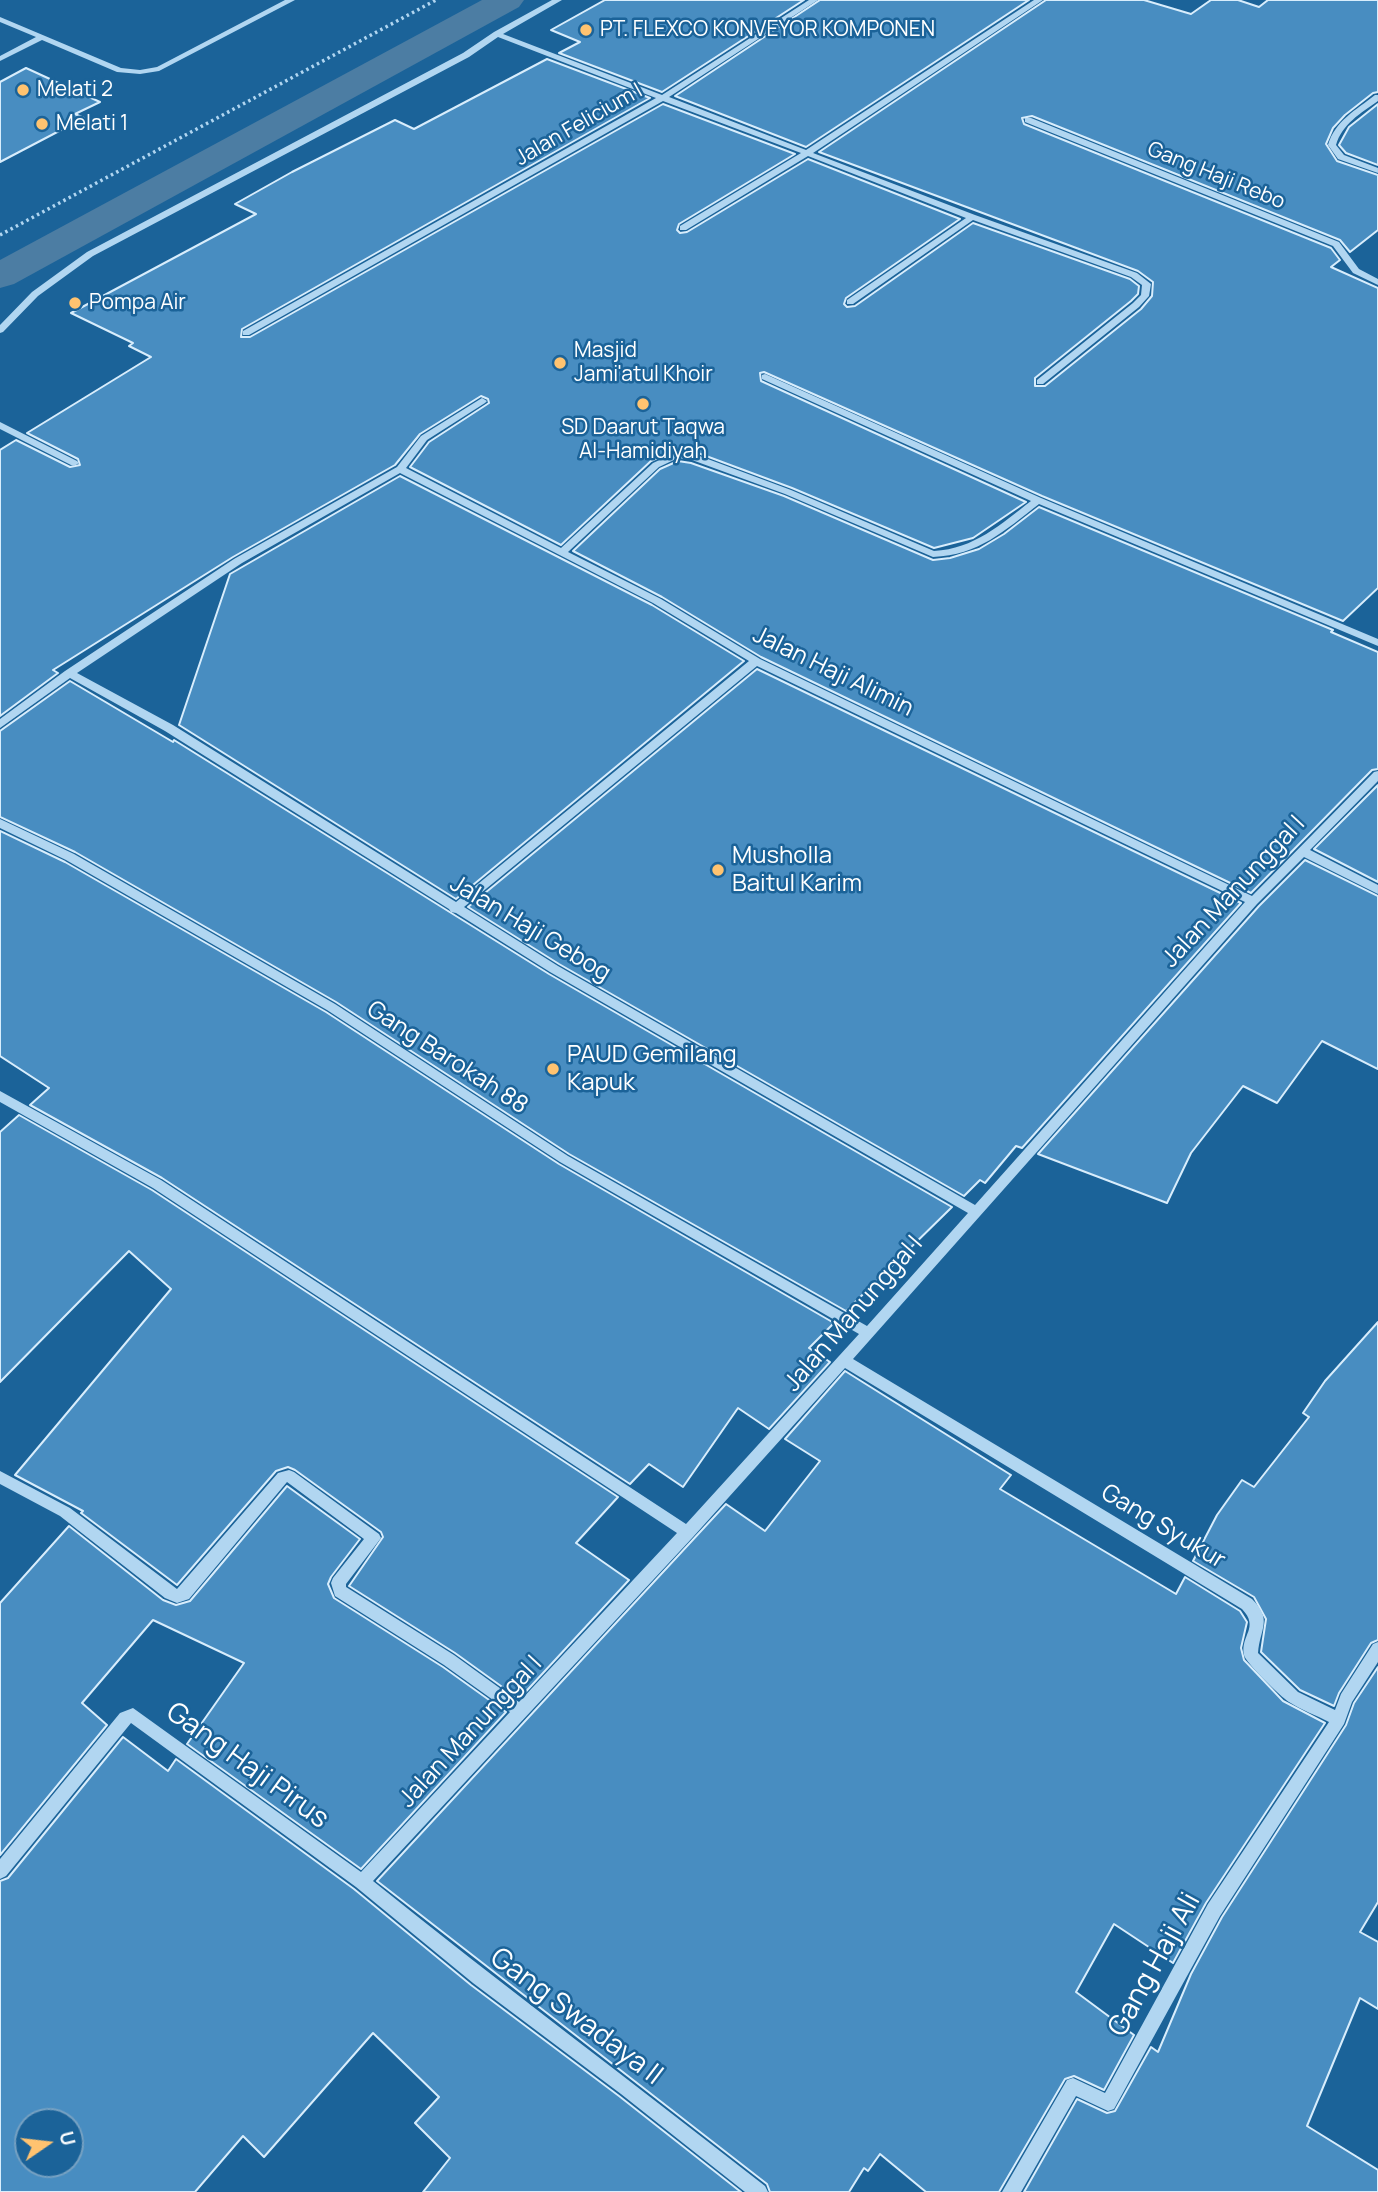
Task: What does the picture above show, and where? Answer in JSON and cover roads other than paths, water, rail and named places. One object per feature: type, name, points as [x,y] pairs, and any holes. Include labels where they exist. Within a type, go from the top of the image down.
[{"type":"street","points":[[0,19],[120,70],[150,71],[159,69],[291,0]]},
{"type":"street","points":[[0,330],[35,294],[90,254],[466,55],[497,34],[558,0]]},
{"type":"street","points":[[497,34],[662,98],[814,0]]},
{"type":"street","points":[[683,228],[807,153],[1039,0]]},
{"type":"street","points":[[0,59],[42,37]]},
{"type":"street","points":[[1378,97],[1339,127],[1334,134],[1332,145],[1340,157],[1378,171]]},
{"type":"street","name":"Jalan Felicium I","points":[[246,333],[662,98],[807,153]]},
{"type":"street","name":"Gang Haji Rebo","points":[[1028,120],[1336,244],[1356,271],[1378,282]]},
{"type":"street","points":[[807,153],[972,217],[1134,275],[1147,284],[1145,296],[1040,382]]},
{"type":"street","points":[[850,302],[972,217]]},
{"type":"street","points":[[765,377],[1038,500],[1378,643]]},
{"type":"street","points":[[0,724],[69,673],[238,561],[400,469],[424,438],[482,401]]},
{"type":"street","points":[[0,425],[74,463]]},
{"type":"street","points":[[561,553],[656,465],[677,454],[694,457],[789,492],[933,554],[953,554],[969,550],[1038,500]]},
{"type":"street","name":"Jalan Haji Alimin","points":[[400,469],[657,601],[756,661],[981,767],[1158,858],[1253,901]]},
{"type":"street","points":[[455,909],[756,661]]},
{"type":"street","name":"Jalan Haji Gebog","points":[[69,673],[169,729],[555,969],[975,1211]]},
{"type":"street","name":"Jalan Manunggal I","points":[[362,1882],[688,1533],[1253,901],[1378,775]]},
{"type":"street","name":"Gang Barokah 88","points":[[0,823],[70,857],[331,1007],[564,1159],[868,1333]]},
{"type":"street","points":[[1302,851],[1378,890]]},
{"type":"street","points":[[0,1096],[157,1184],[688,1533]]},
{"type":"street","name":"Gang Syukur","points":[[844,1360],[1247,1604],[1255,1611],[1259,1622],[1250,1647],[1251,1655],[1258,1664],[1293,1697],[1339,1719]]},
{"type":"street","points":[[0,1477],[65,1512],[177,1596],[184,1594],[283,1477],[289,1476],[374,1538],[338,1583],[337,1588],[449,1660],[521,1712]]},
{"type":"street","points":[[1339,1719],[1346,1699],[1378,1649]]},
{"type":"street","name":"Gang Haji Pirus","points":[[0,1871],[125,1718],[133,1715],[362,1882]]},
{"type":"street","name":"Gang Haji Ali","points":[[1011,2192],[1073,2087],[1108,2103],[1214,1910],[1339,1719]]},
{"type":"street","name":"Gang Swadaya II","points":[[362,1882],[479,1977],[760,2192]]},
{"type":"waterway","points":[[0,276],[507,0]]},
{"type":"place","name":"PT. FLEXCO KONVEYOR KOMPONEN","points":[[586,30]]},
{"type":"place","name":"Melati 2","points":[[23,90]]},
{"type":"place","name":"Melati 1","points":[[42,124]]},
{"type":"place","name":"Pompa Air","points":[[75,303]]},
{"type":"place","name":"Masjid Jami'atul Khoir","points":[[560,363]]},
{"type":"place","name":"SD Daarut Taqwa Al-Hamidiyah","points":[[643,404]]},
{"type":"place","name":"Musholla Baitul Karim","points":[[718,870]]},
{"type":"place","name":"PAUD Gemilang Kapuk","points":[[553,1069]]}]
